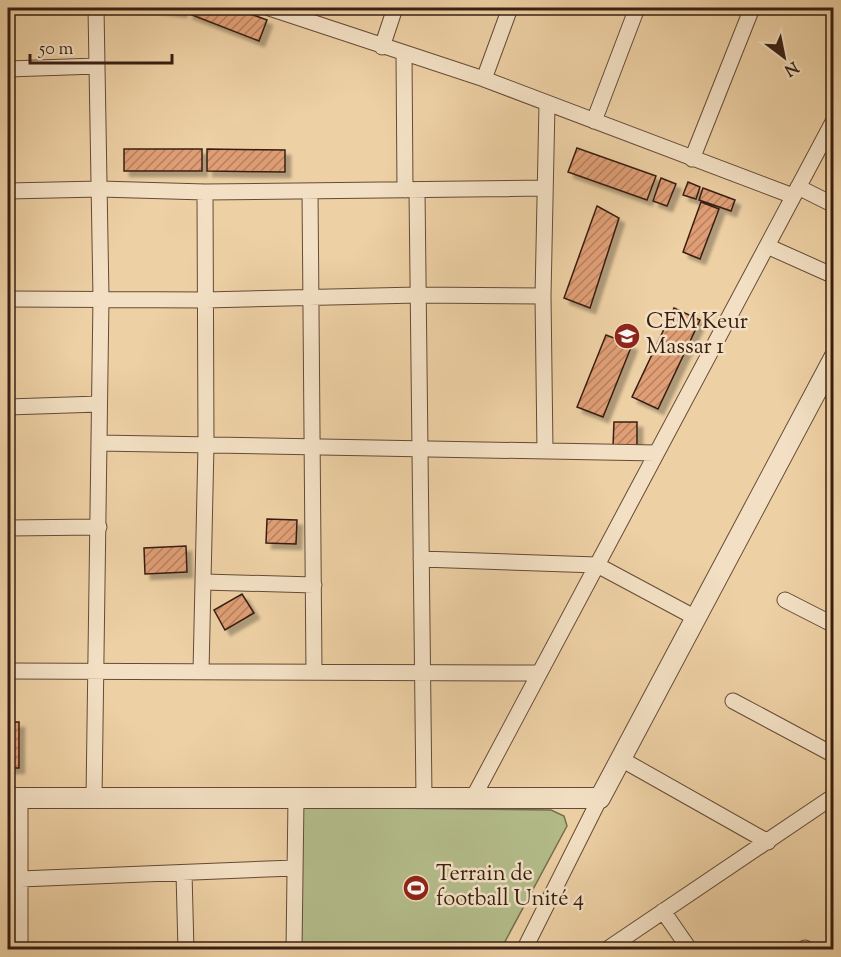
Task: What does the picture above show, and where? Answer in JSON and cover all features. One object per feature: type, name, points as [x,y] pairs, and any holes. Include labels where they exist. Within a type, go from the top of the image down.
[{"type":"street","points":[[94,798],[101,298],[96,8]]},
{"type":"street","points":[[273,8],[382,47],[484,79],[692,159],[834,205]]},
{"type":"street","points":[[382,47],[395,8]]},
{"type":"street","points":[[484,79],[510,8]]},
{"type":"street","points":[[594,121],[638,8]]},
{"type":"street","points":[[692,159],[752,8]]},
{"type":"street","points":[[404,53],[418,295],[424,798]]},
{"type":"street","points":[[8,69],[97,66]]},
{"type":"street","points":[[545,450],[543,296],[547,104]]},
{"type":"street","points":[[473,798],[834,120]]},
{"type":"street","points":[[8,191],[100,189],[205,192],[546,188]]},
{"type":"street","points":[[310,191],[314,672]]},
{"type":"street","points":[[201,672],[206,445],[205,192]]},
{"type":"street","points":[[766,246],[834,276]]},
{"type":"street","points":[[8,299],[205,300],[418,295],[543,296]]},
{"type":"street","points":[[524,950],[600,798],[833,362]]},
{"type":"street","points":[[8,407],[99,404]]},
{"type":"street","points":[[99,442],[656,453]]},
{"type":"street","points":[[8,528],[99,527]]},
{"type":"street","points":[[421,559],[597,565],[696,618]]},
{"type":"street","points":[[204,582],[314,585]]},
{"type":"street","points":[[785,600],[834,625]]},
{"type":"street","points":[[8,671],[540,673]]},
{"type":"street","points":[[733,701],[834,755]]},
{"type":"street","points":[[621,759],[768,842]]},
{"type":"street","points":[[606,950],[834,796]]},
{"type":"street","points":[[20,950],[20,879],[14,798],[600,798]]},
{"type":"street","points":[[294,950],[296,798]]},
{"type":"street","points":[[20,879],[294,868]]},
{"type":"street","points":[[184,873],[186,950]]},
{"type":"street","points":[[663,911],[690,950]]},
{"type":"green space","name":"Terrain de football Unité 4","points":[[296,807],[551,810],[564,816],[567,826],[501,949],[300,949]]},
{"type":"building","points":[[153,8],[182,8],[181,12]]},
{"type":"building","points":[[189,8],[234,8],[267,20],[259,41],[187,13]]},
{"type":"building","points":[[577,148],[656,176],[647,200],[568,172]]},
{"type":"building","points":[[124,149],[202,149],[202,171],[124,171]]},
{"type":"building","points":[[207,149],[285,150],[285,172],[207,171]]},
{"type":"building","points":[[661,178],[676,184],[667,206],[653,201]]},
{"type":"building","points":[[688,182],[700,187],[696,199],[683,195]]},
{"type":"building","points":[[703,188],[735,200],[731,211],[699,200]]},
{"type":"building","points":[[701,202],[719,209],[700,259],[683,252]]},
{"type":"building","points":[[597,206],[619,218],[590,308],[564,298]]},
{"type":"building","points":[[674,308],[700,320],[658,409],[632,397]]},
{"type":"building","points":[[606,335],[632,345],[603,417],[577,407]]},
{"type":"building","points":[[614,422],[637,422],[637,446],[613,446]]},
{"type":"building","points":[[267,519],[297,520],[296,544],[266,543]]},
{"type":"building","points":[[186,546],[187,572],[145,574],[144,548]]},
{"type":"building","points":[[242,594],[254,613],[225,630],[214,610]]},
{"type":"building","points":[[8,722],[19,722],[19,768],[8,768]]},
{"type":"place","name":"CEM Keur Massar 1","points":[[627,336]]},
{"type":"place","name":"Terrain de football Unité 4","points":[[416,888]]}]
